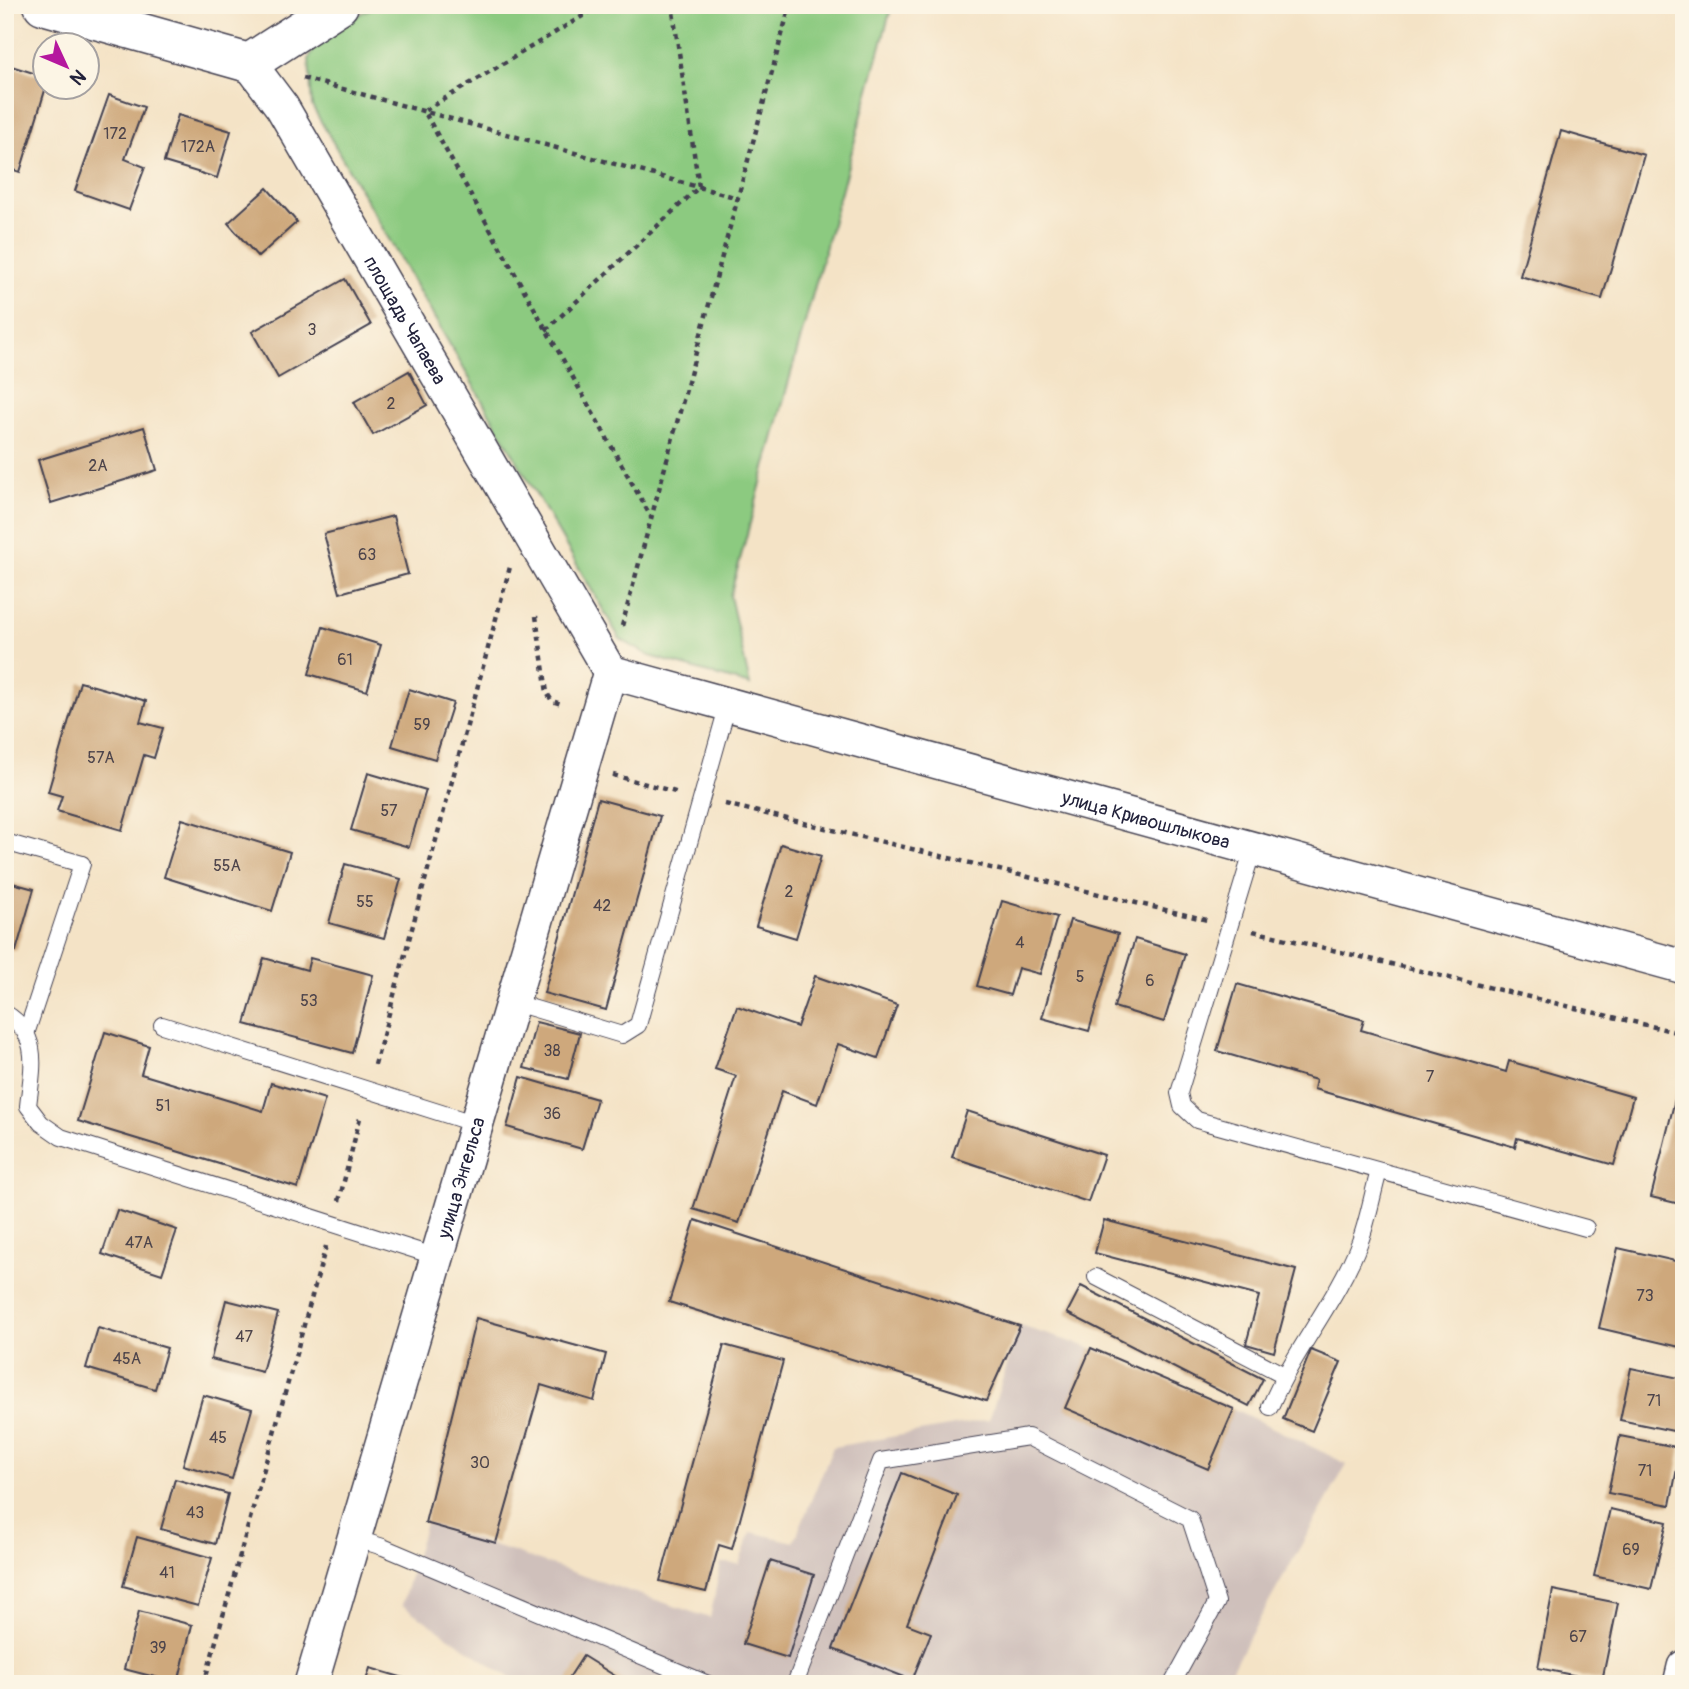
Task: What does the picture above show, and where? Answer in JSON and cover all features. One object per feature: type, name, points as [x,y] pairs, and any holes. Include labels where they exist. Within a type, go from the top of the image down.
[{"type":"street","points":[[43,5],[249,63],[339,5]]},
{"type":"street","name":"площадь Чапаева","points":[[249,63],[282,107],[610,672]]},
{"type":"street","name":"улица Кривошлыкова","points":[[610,672],[1684,967]]},
{"type":"street","name":"улица Энгельса","points":[[311,1684],[610,672]]},
{"type":"street","points":[[1680,1684],[1684,1667]]},
{"type":"lane","points":[[512,1002],[622,1035],[638,1025],[728,704]]},
{"type":"lane","points":[[5,842],[82,864],[26,1034]]},
{"type":"lane","points":[[1253,849],[1179,1093],[1182,1106],[1197,1120],[1586,1228]]},
{"type":"lane","points":[[5,1013],[19,1021],[34,1049],[28,1105],[41,1123],[61,1137],[437,1258]]},
{"type":"lane","points":[[162,1025],[476,1124]]},
{"type":"lane","points":[[1270,1406],[1284,1374],[1333,1294],[1359,1244],[1379,1171]]},
{"type":"lane","points":[[1096,1276],[1284,1374]]},
{"type":"lane","points":[[794,1684],[881,1461],[1028,1437],[1190,1519],[1217,1602],[1172,1684]]},
{"type":"lane","points":[[354,1538],[383,1547],[708,1684]]},
{"type":"path","points":[[424,111],[601,5]]},
{"type":"path","points":[[672,5],[699,187]]},
{"type":"path","points":[[610,672],[790,5]]},
{"type":"path","points":[[303,78],[738,198]]},
{"type":"path","points":[[424,111],[651,518]]},
{"type":"path","points":[[546,330],[699,187]]},
{"type":"path","points":[[609,774],[702,799],[1684,1034]]},
{"type":"shaded area","points":[[1020,1326],[1091,1348],[1234,1409],[1347,1464],[1223,1684],[519,1684],[402,1605],[425,1523],[710,1618],[721,1563],[739,1564],[751,1532],[794,1542],[833,1447],[989,1420]]},
{"type":"green space","points":[[377,5],[892,5],[730,596],[750,685],[650,656],[620,639],[312,106],[309,59],[321,34]]},
{"type":"building","points":[[5,64],[32,73],[32,102],[41,102],[20,172],[5,167]]},
{"type":"building","points":[[109,95],[144,107],[125,159],[145,167],[129,210],[75,191]]},
{"type":"building","points":[[178,115],[231,131],[217,178],[164,162]]},
{"type":"building","points":[[1561,131],[1644,155],[1602,299],[1520,276]]},
{"type":"building","points":[[267,188],[297,222],[258,257],[228,223]]},
{"type":"building","points":[[345,279],[371,325],[278,378],[252,332]]},
{"type":"building","points":[[409,371],[427,405],[373,435],[354,402]]},
{"type":"building","points":[[144,427],[157,470],[51,503],[38,460]]},
{"type":"building","points":[[393,516],[408,574],[340,593],[324,534]]},
{"type":"building","points":[[323,627],[381,645],[367,691],[309,674]]},
{"type":"building","points":[[80,682],[146,701],[140,722],[163,728],[154,758],[144,755],[122,830],[57,811],[62,796],[48,792]]},
{"type":"building","points":[[409,689],[453,703],[435,759],[392,746]]},
{"type":"building","points":[[368,773],[426,790],[409,847],[351,830]]},
{"type":"building","points":[[598,799],[660,816],[606,1010],[544,993]]},
{"type":"building","points":[[182,819],[290,852],[272,911],[164,877]]},
{"type":"building","points":[[781,844],[821,856],[796,938],[756,926]]},
{"type":"building","points":[[345,864],[401,879],[384,938],[329,923]]},
{"type":"building","points":[[5,881],[34,889],[16,951],[5,948]]},
{"type":"building","points":[[1002,901],[1057,917],[1040,974],[1018,968],[1010,995],[977,986]]},
{"type":"building","points":[[1070,920],[1118,934],[1089,1031],[1042,1018]]},
{"type":"building","points":[[1135,939],[1185,954],[1164,1022],[1114,1007]]},
{"type":"building","points":[[264,958],[307,970],[310,958],[373,975],[352,1053],[245,1024]]},
{"type":"building","points":[[815,976],[897,1005],[878,1058],[838,1044],[817,1104],[782,1091],[739,1223],[693,1209],[736,1076],[715,1069],[737,1006],[797,1027]]},
{"type":"building","points":[[1237,984],[1364,1020],[1361,1030],[1506,1072],[1509,1061],[1633,1097],[1614,1165],[1517,1138],[1515,1147],[1314,1089],[1316,1080],[1217,1051]]},
{"type":"building","points":[[536,1022],[580,1033],[568,1079],[524,1068]]},
{"type":"building","points":[[105,1032],[149,1046],[141,1074],[263,1111],[271,1083],[325,1099],[298,1188],[78,1121]]},
{"type":"building","points":[[521,1077],[597,1099],[582,1149],[507,1127]]},
{"type":"building","points":[[1678,1087],[1684,1089],[1684,1205],[1651,1197]]},
{"type":"building","points":[[967,1111],[1104,1155],[1088,1202],[952,1157]]},
{"type":"building","points":[[117,1210],[177,1230],[162,1274],[102,1254]]},
{"type":"building","points":[[695,1220],[1020,1326],[986,1401],[669,1302]]},
{"type":"building","points":[[1104,1220],[1296,1270],[1274,1352],[1246,1344],[1259,1296],[1095,1253]]},
{"type":"building","points":[[1618,1248],[1684,1263],[1684,1348],[1599,1328]]},
{"type":"building","points":[[1081,1286],[1263,1379],[1249,1406],[1067,1313]]},
{"type":"building","points":[[226,1300],[278,1313],[262,1372],[211,1359]]},
{"type":"building","points":[[476,1318],[606,1354],[594,1401],[541,1385],[496,1543],[425,1523]]},
{"type":"building","points":[[98,1328],[167,1348],[155,1389],[86,1368]]},
{"type":"building","points":[[724,1345],[783,1361],[732,1549],[719,1545],[706,1592],[660,1581]]},
{"type":"building","points":[[1091,1348],[1234,1409],[1208,1469],[1065,1408]]},
{"type":"building","points":[[1311,1350],[1341,1362],[1312,1431],[1283,1419]]},
{"type":"building","points":[[1631,1368],[1684,1379],[1683,1433],[1620,1420]]},
{"type":"building","points":[[203,1395],[252,1409],[232,1479],[183,1465]]},
{"type":"building","points":[[1620,1436],[1681,1448],[1670,1505],[1608,1493]]},
{"type":"building","points":[[902,1473],[957,1495],[907,1624],[931,1633],[912,1680],[833,1649]]},
{"type":"building","points":[[175,1479],[228,1494],[215,1544],[161,1529]]},
{"type":"building","points":[[1610,1509],[1667,1522],[1651,1589],[1594,1576]]},
{"type":"building","points":[[137,1537],[212,1558],[198,1606],[123,1586]]},
{"type":"building","points":[[770,1561],[814,1575],[788,1658],[743,1644]]},
{"type":"building","points":[[1553,1590],[1618,1603],[1602,1681],[1538,1668]]},
{"type":"building","points":[[139,1611],[192,1625],[178,1683],[124,1669]]},
{"type":"building","points":[[583,1656],[628,1684],[565,1684]]},
{"type":"building","points":[[370,1668],[421,1683],[421,1684],[365,1684]]}]
